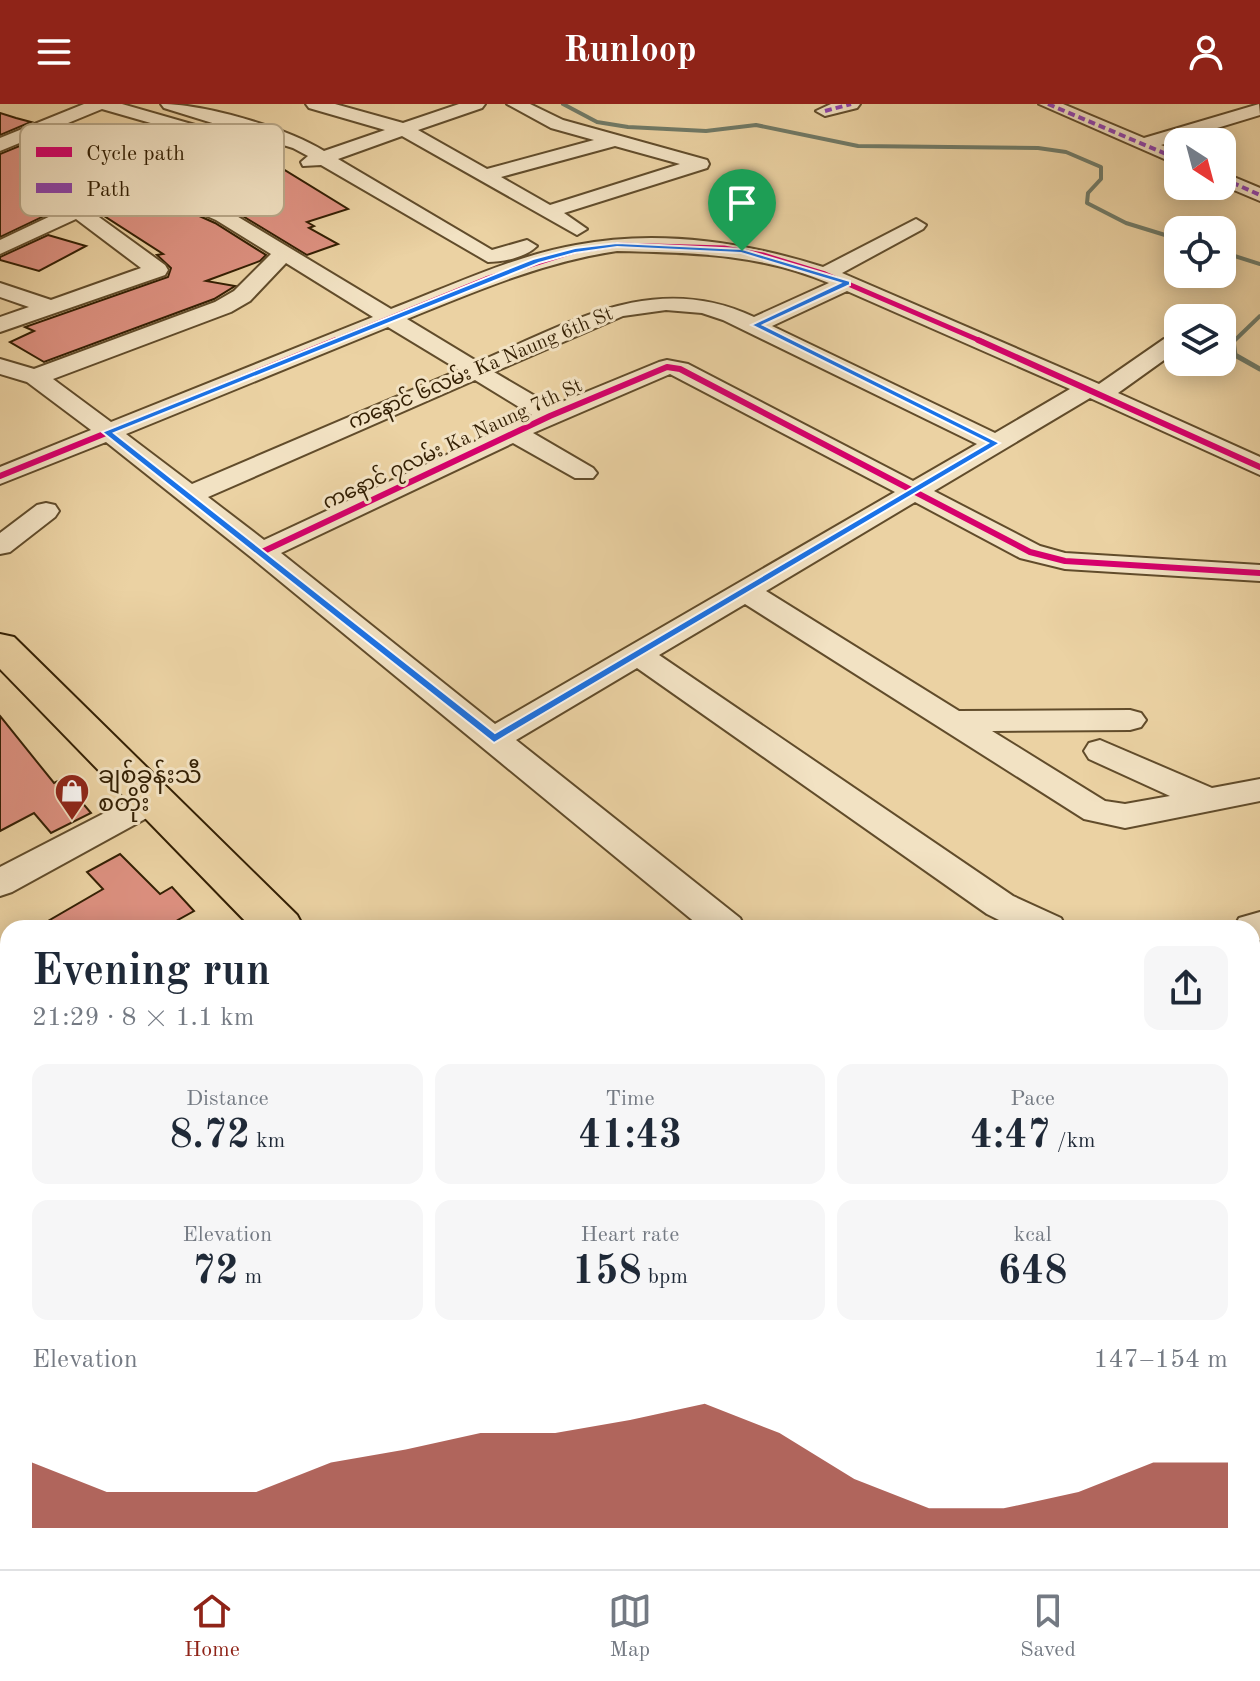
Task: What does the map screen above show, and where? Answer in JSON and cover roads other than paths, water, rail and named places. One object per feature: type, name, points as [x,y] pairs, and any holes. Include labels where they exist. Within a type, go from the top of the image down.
[{"type":"main road","points":[[0,646],[273,920]]},
{"type":"street","points":[[170,104],[235,124]]},
{"type":"street","points":[[284,139],[324,157],[492,257],[577,229],[403,129],[315,104]]},
{"type":"street","points":[[303,165],[476,104]]},
{"type":"street","points":[[516,104],[557,124],[700,164],[548,212]]},
{"type":"street","points":[[825,111],[851,104]]},
{"type":"street","points":[[1048,104],[1164,153]]},
{"type":"street","points":[[57,124],[109,105],[171,124]]},
{"type":"street","points":[[1144,144],[1260,109]]},
{"type":"street","points":[[0,145],[20,138]]},
{"type":"street","points":[[485,176],[612,141]]},
{"type":"street","points":[[284,156],[486,279]]},
{"type":"street","points":[[1236,184],[1260,195]]},
{"type":"street","points":[[0,248],[67,216]]},
{"type":"street","points":[[0,325],[157,270],[85,216]]},
{"type":"street","points":[[223,216],[550,416]]},
{"type":"street","points":[[825,274],[916,225]]},
{"type":"street","points":[[0,476],[486,279],[575,251],[617,245],[724,248],[763,255],[825,274],[1260,467]]},
{"type":"street","points":[[35,377],[223,307],[242,296],[283,254]]},
{"type":"street","points":[[756,325],[847,283]]},
{"type":"street","points":[[0,290],[50,307]]},
{"type":"street","name":"ကနောင် ၆လမ်း Ka Naung 6th St","points":[[189,495],[618,310],[644,305],[704,307],[756,325],[996,443]]},
{"type":"street","points":[[494,739],[996,443],[1094,391],[1164,349]]},
{"type":"street","points":[[0,366],[35,377],[189,495],[717,920]]},
{"type":"street","name":"ကနောင် ၇လမ်း Ka Naung 7th St","points":[[262,552],[550,416],[667,367],[680,369],[1030,552],[1065,561],[1260,573]]},
{"type":"street","points":[[514,433],[584,473]]},
{"type":"street","points":[[0,546],[46,511]]},
{"type":"street","points":[[745,591],[1096,811],[1125,816],[1260,790]]},
{"type":"street","points":[[638,654],[1000,905],[1031,920]]},
{"type":"street","points":[[951,721],[1130,720]]},
{"type":"street","points":[[1100,751],[1208,799]]},
{"type":"street","points":[[0,883],[153,800]]},
{"type":"waterway","points":[[563,104],[597,122],[628,127],[706,131],[756,125],[858,146],[1038,148],[1066,152],[1101,167],[1101,179],[1088,193],[1087,203],[1126,223],[1164,235]]},
{"type":"waterway","points":[[1236,256],[1260,264]]},
{"type":"waterway","points":[[1236,339],[1260,316]]},
{"type":"waterway","points":[[1236,356],[1260,369]]},
{"type":"place","name":"ချစ်ခွန်းသီ စတိုး","points":[[72,822]]}]
